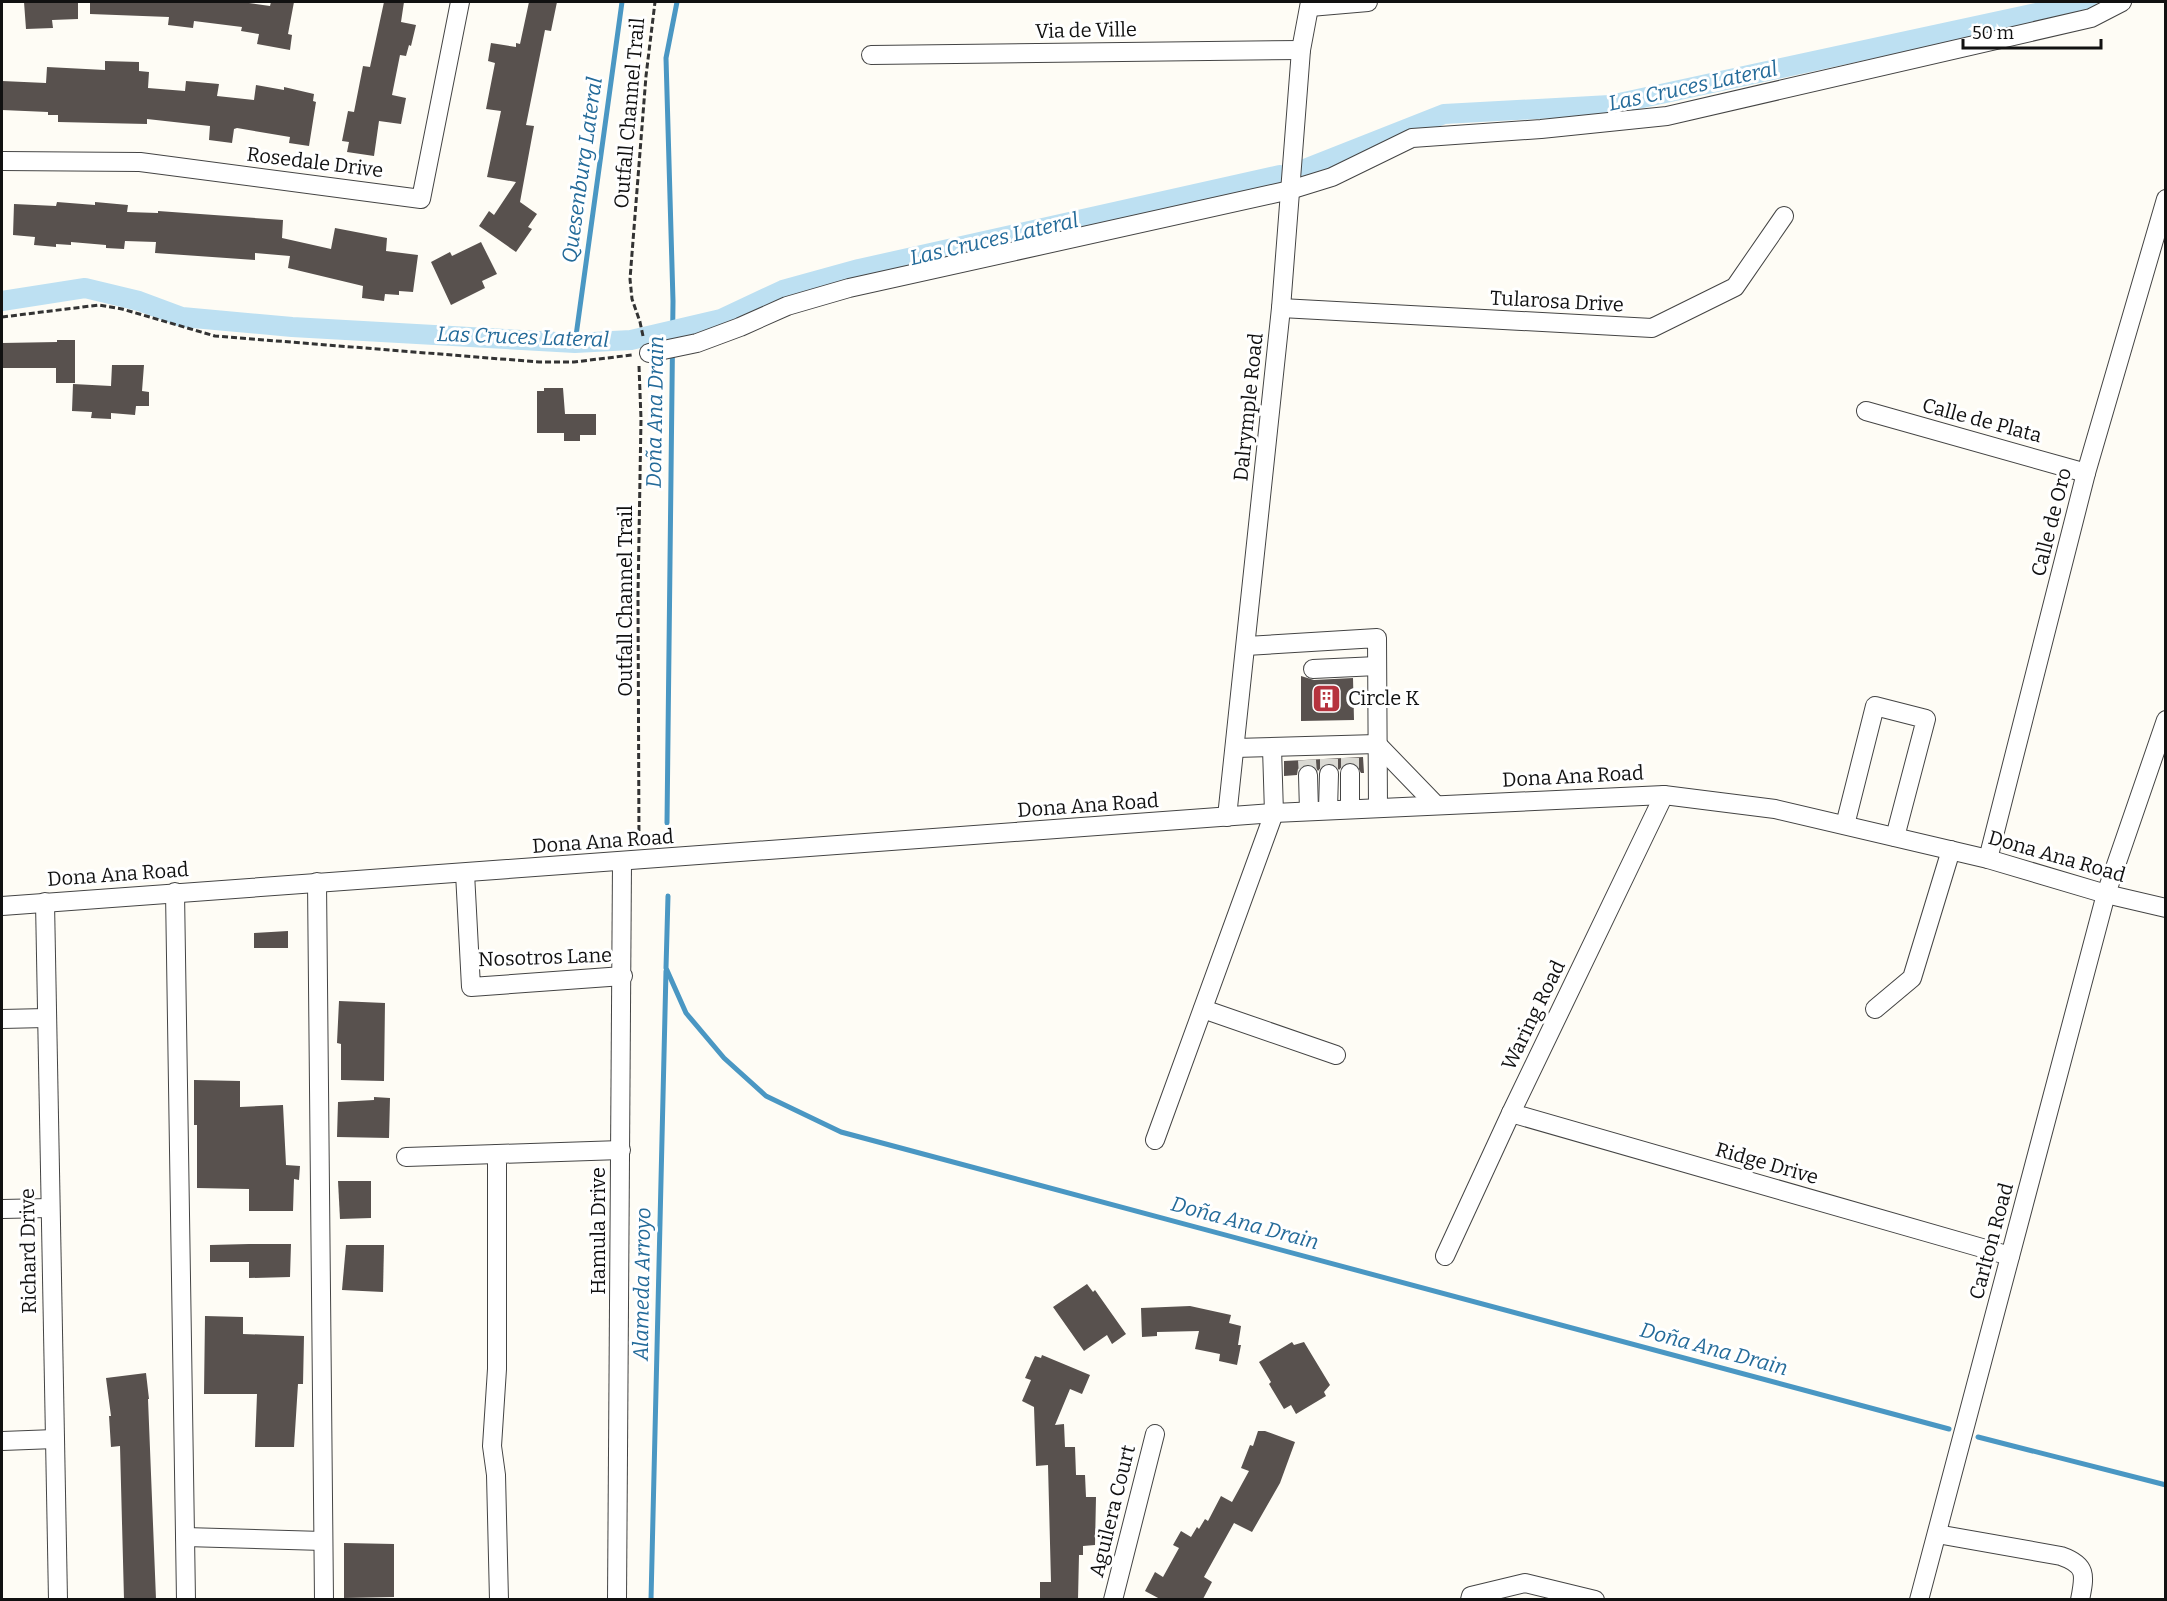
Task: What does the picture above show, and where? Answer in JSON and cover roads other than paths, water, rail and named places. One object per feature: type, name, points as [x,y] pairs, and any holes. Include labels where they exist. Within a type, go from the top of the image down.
[{"type":"street","name":"Rosedale Drive","points":[[2,161],[140,162],[421,199],[460,2]]},
{"type":"street","points":[[1310,4],[1368,2]]},
{"type":"street","points":[[645,354],[697,343],[787,306],[849,288],[1290,190],[1332,177],[1412,138],[1541,129],[1667,116],[2091,18],[2122,2]]},
{"type":"street","name":"Dalrymple Road","points":[[1227,817],[1281,308],[1301,50],[1310,4]]},
{"type":"street","name":"Via de Ville","points":[[871,55],[1301,50]]},
{"type":"street","name":"Calle de Oro","points":[[1988,859],[2086,472],[2166,199]]},
{"type":"street","name":"Tularosa Drive","points":[[1281,308],[1652,328],[1735,287],[1784,216]]},
{"type":"street","name":"Calle de Plata","points":[[1866,411],[2086,472]]},
{"type":"street","points":[[1246,646],[1377,638],[1378,808]]},
{"type":"street","points":[[1313,669],[1377,666]]},
{"type":"street","points":[[1845,825],[1875,706],[1926,719],[1895,837]]},
{"type":"street","name":"Carlton Road","points":[[1919,1599],[2106,894],[2166,720]]},
{"type":"street","points":[[1235,748],[1272,748],[1307,760],[1329,760],[1350,759],[1377,744]]},
{"type":"street","points":[[1377,744],[1436,805]]},
{"type":"street","points":[[1155,1140],[1274,813],[1272,748]]},
{"type":"street","points":[[1350,759],[1350,809]]},
{"type":"street","points":[[1307,760],[1309,811]]},
{"type":"street","points":[[1328,810],[1329,760]]},
{"type":"street","name":"Dona Ana Road","points":[[2,906],[1274,813],[1664,795],[1775,808],[1988,859],[2106,894],[2166,908]]},
{"type":"street","name":"Waring Road","points":[[1445,1256],[1664,795]]},
{"type":"street","points":[[1875,1009],[1912,978],[1951,850]]},
{"type":"street","name":"Hamula Drive","points":[[617,1599],[622,976],[631,861]]},
{"type":"street","name":"Nosotros Lane","points":[[465,873],[471,987],[622,976]]},
{"type":"street","points":[[317,882],[324,1599]]},
{"type":"street","points":[[175,892],[186,1599]]},
{"type":"street","name":"Richard Drive","points":[[45,902],[58,1599]]},
{"type":"street","points":[[1203,1008],[1336,1055]]},
{"type":"street","points":[[2,1019],[46,1018]]},
{"type":"street","name":"Ridge Drive","points":[[1511,1113],[2010,1256]]},
{"type":"street","points":[[406,1157],[621,1150]]},
{"type":"street","points":[[497,1154],[497,1369],[492,1446],[496,1475],[499,1599]]},
{"type":"street","points":[[2,1209],[50,1208]]},
{"type":"street","name":"Aguilera Court","points":[[1113,1599],[1155,1434]]},
{"type":"street","points":[[2,1441],[55,1439]]},
{"type":"street","points":[[1936,1534],[2061,1556],[2072,1560],[2078,1564],[2084,1578],[2080,1599]]},
{"type":"street","points":[[184,1537],[323,1542]]},
{"type":"street","points":[[1470,1599],[1472,1596],[1525,1582],[1595,1599]]},
{"type":"waterway","name":"Quesenburg Lateral","points":[[575,343],[622,2]]},
{"type":"waterway","name":"Doña Ana Drain","points":[[667,823],[673,301],[666,58],[677,2]]},
{"type":"waterway","name":"Las Cruces Lateral","points":[[1302,170],[1444,114],[1610,105],[2087,2]]},
{"type":"waterway","name":"Las Cruces Lateral","points":[[2,301],[85,288],[139,301],[182,317],[292,327],[575,343],[631,340],[721,319],[783,290],[859,269],[1280,175]]},
{"type":"waterway","name":"Doña Ana Drain","points":[[668,896],[666,968],[686,1013],[724,1058],[766,1096],[841,1132],[1949,1429]]},
{"type":"waterway","name":"Alameda Arroyo","points":[[651,1600],[666,971]]},
{"type":"waterway","name":"Doña Ana Drain","points":[[1978,1437],[2166,1485]]},
{"type":"tunnel","points":[[1350,758],[1350,773]]},
{"type":"tunnel","points":[[1329,759],[1329,774]]},
{"type":"tunnel","points":[[1307,760],[1308,775]]},
{"type":"place","name":"Circle K","points":[[1327,698]]}]
